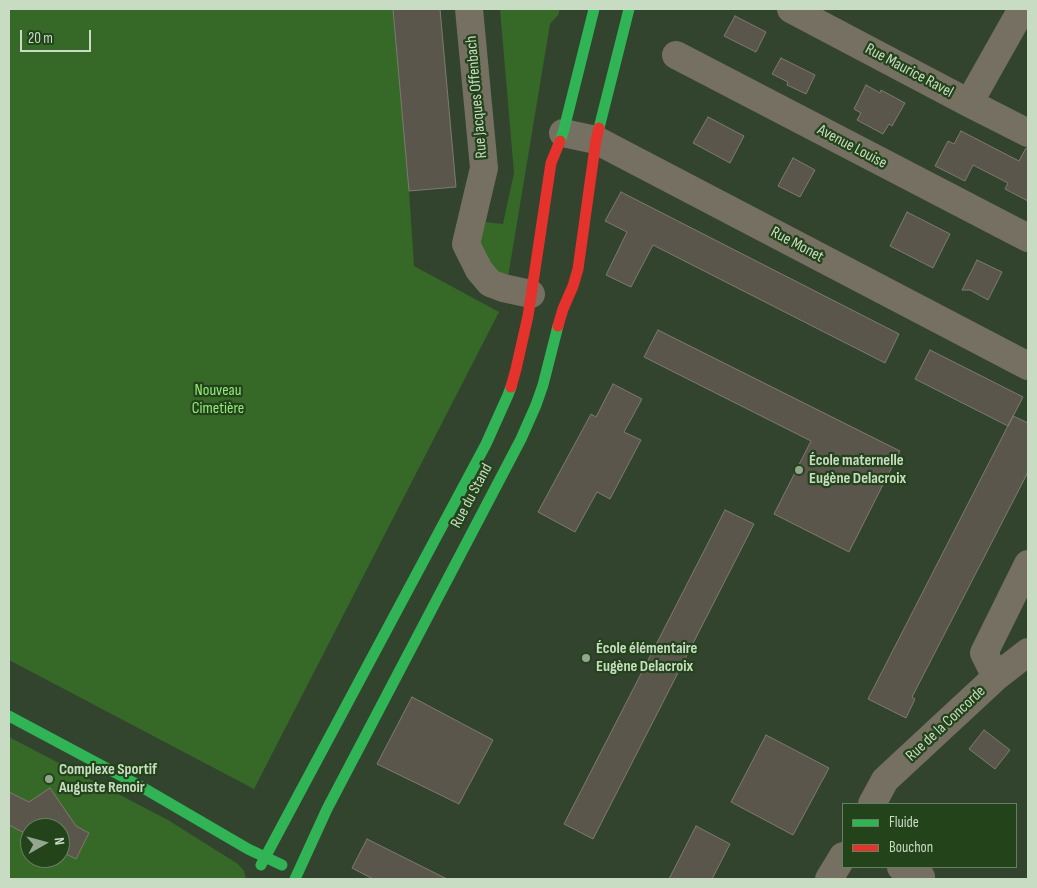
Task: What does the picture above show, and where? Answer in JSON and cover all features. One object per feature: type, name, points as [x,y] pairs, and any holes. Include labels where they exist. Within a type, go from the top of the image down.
[{"type":"street","name":"Rue Jacques Offenbach","points":[[469,9],[484,168],[466,244],[479,270],[490,283],[531,294]]},
{"type":"street","name":"Rue du Stand","points":[[264,864],[489,436],[508,395],[526,326],[550,163],[563,133],[594,9]]},
{"type":"street","name":"Rue du Stand","points":[[300,877],[327,809],[521,439],[536,405],[563,308],[578,269],[596,140],[629,9]]},
{"type":"street","name":"Rue Maurice Ravel","points":[[791,9],[968,103],[1028,132]]},
{"type":"street","points":[[968,103],[1022,9]]},
{"type":"street","name":"Avenue Louise","points":[[676,55],[1028,238]]},
{"type":"street","name":"Rue Monet","points":[[563,133],[596,140],[1028,366]]},
{"type":"street","points":[[996,677],[984,653],[1028,564]]},
{"type":"street","name":"Rue de la Concorde","points":[[873,803],[886,780],[996,677],[1028,652]]},
{"type":"street","points":[[9,716],[140,786],[248,849],[264,864],[300,877]]},
{"type":"street","points":[[829,879],[842,858]]},
{"type":"green space","name":"Nouveau Cimetière","points":[[9,9],[393,9],[414,266],[499,312],[254,789],[9,660]]},
{"type":"green space","points":[[500,9],[560,9],[558,15],[550,24],[508,277],[492,270],[478,244],[485,222],[503,224],[514,173]]},
{"type":"green space","name":"Complexe Sportif Auguste Renoir","points":[[9,737],[168,820],[238,864],[244,871],[246,879],[9,879]]},
{"type":"building","points":[[393,9],[440,9],[456,187],[409,191]]},
{"type":"building","points":[[735,16],[766,32],[756,52],[724,36]]},
{"type":"building","points":[[781,58],[815,75],[806,94],[787,85],[788,82],[772,74]]},
{"type":"building","points":[[866,85],[880,93],[881,90],[905,103],[892,126],[889,124],[883,134],[857,120],[861,113],[854,109]]},
{"type":"building","points":[[708,117],[744,136],[730,163],[693,143]]},
{"type":"building","points":[[961,131],[1019,161],[1026,148],[1028,149],[1028,201],[1005,189],[1008,183],[973,165],[965,181],[935,166],[948,141],[954,144]]},
{"type":"building","points":[[793,158],[815,170],[800,197],[778,186]]},
{"type":"building","points":[[621,192],[899,334],[885,363],[653,245],[631,287],[606,275],[627,232],[605,221]]},
{"type":"building","points":[[907,212],[950,234],[933,268],[890,246]]},
{"type":"building","points":[[977,260],[1002,272],[988,300],[970,290],[962,290]]},
{"type":"building","points":[[658,330],[900,451],[849,552],[774,514],[811,441],[644,357]]},
{"type":"building","points":[[930,350],[1023,397],[1008,426],[915,379]]},
{"type":"building","points":[[613,384],[642,399],[624,432],[641,440],[610,499],[597,492],[575,532],[538,512],[591,414],[596,417]]},
{"type":"building","points":[[1013,416],[1028,423],[1028,472],[912,697],[915,699],[906,718],[868,699]]},
{"type":"building","points":[[725,510],[754,524],[593,839],[564,824]]},
{"type":"building","points":[[412,697],[493,740],[459,804],[377,764]]},
{"type":"building","points":[[984,730],[1010,750],[995,769],[969,749]]},
{"type":"building","points":[[766,735],[829,768],[793,835],[731,802]]},
{"type":"building","points":[[50,788],[76,826],[89,833],[76,859],[70,856],[70,818],[20,818],[20,831],[9,825],[9,792],[29,802]]},
{"type":"building","points":[[696,826],[730,844],[712,879],[669,879]]},
{"type":"building","points":[[367,839],[447,879],[373,879],[352,868]]},
{"type":"traffic: fast","points":[[560,141],[594,9]]},
{"type":"traffic: fast","points":[[599,128],[629,9]]},
{"type":"traffic: fast","points":[[295,879],[327,809],[521,439],[543,385],[558,326]]},
{"type":"traffic: fast","points":[[261,865],[486,444],[511,387]]},
{"type":"traffic: fast","points":[[9,716],[140,786],[248,849],[282,865]]},
{"type":"traffic: jam","points":[[558,326],[578,269],[599,128]]},
{"type":"traffic: jam","points":[[511,387],[528,316],[551,163],[560,141]]},
{"type":"place","name":"École maternelle Eugène Delacroix","points":[[799,470]]},
{"type":"place","name":"École élémentaire Eugène Delacroix","points":[[586,658]]},
{"type":"place","name":"Complexe Sportif Auguste Renoir","points":[[49,779]]}]
